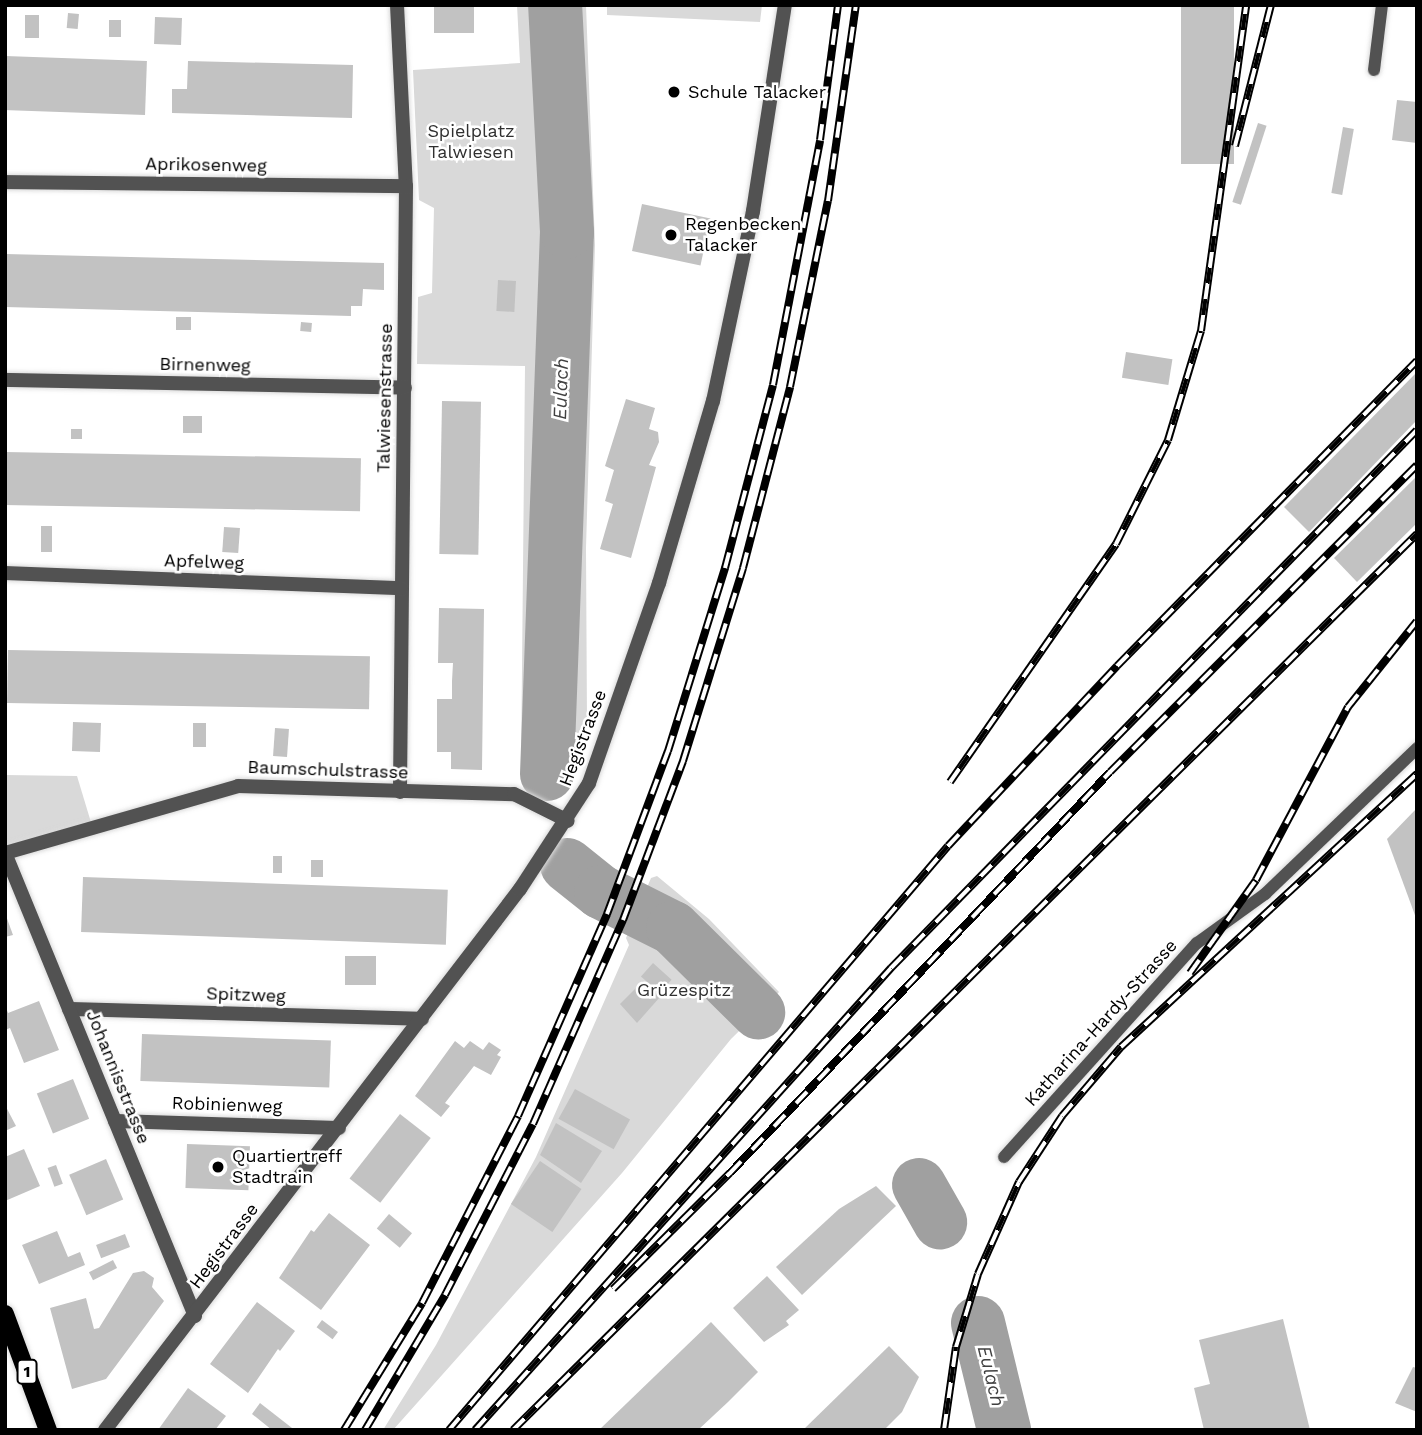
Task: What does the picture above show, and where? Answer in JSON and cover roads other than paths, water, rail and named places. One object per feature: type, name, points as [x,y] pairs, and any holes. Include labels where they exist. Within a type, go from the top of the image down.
[{"type":"main road","name":"1","points":[[5,1314],[48,1430]]},
{"type":"street","name":"Talwiesenstrasse","points":[[397,5],[406,186],[401,792]]},
{"type":"street","name":"Hegistrasse","points":[[105,1430],[422,1019],[568,821],[600,755],[659,583],[713,401],[756,199],[786,5]]},
{"type":"street","name":"Aprikosenweg","points":[[5,182],[406,186]]},
{"type":"street","name":"Birnenweg","points":[[5,380],[405,388]]},
{"type":"street","name":"Apfelweg","points":[[5,573],[402,589]]},
{"type":"street","name":"Baumschulstrasse","points":[[5,853],[238,786],[514,794],[568,821]]},
{"type":"street","name":"Johannisstrasse","points":[[5,853],[195,1316]]},
{"type":"street","name":"Spitzweg","points":[[69,1010],[422,1019]]},
{"type":"street","name":"Robinienweg","points":[[115,1121],[339,1128]]},
{"type":"lane","points":[[1374,70],[1382,5]]},
{"type":"lane","name":"Katharina-Hardy-Strasse","points":[[1004,1157],[1197,943],[1265,894],[1417,748]]},
{"type":"waterway","name":"Eulach","points":[[547,774],[567,232],[555,5]]},
{"type":"waterway","name":"Eulach","points":[[567,865],[601,892],[673,928],[758,1012]]},
{"type":"waterway","name":"Eulach","points":[[919,1185],[940,1222]]},
{"type":"waterway","name":"Eulach","points":[[978,1323],[1004,1430]]},
{"type":"railway","points":[[344,1430],[422,1303],[518,1116],[607,914],[668,751],[725,568],[773,385],[820,140],[838,5]]},
{"type":"railway","points":[[365,1430],[445,1295],[533,1124],[623,920],[683,761],[743,568],[790,387],[828,201],[856,5]]},
{"type":"railway","points":[[950,782],[1116,544],[1168,440],[1201,331],[1246,5]]},
{"type":"railway","points":[[1235,146],[1271,5]]},
{"type":"railway","points":[[449,1430],[948,846],[1117,666],[1417,361]]},
{"type":"railway","points":[[475,1430],[891,968],[1417,430]]},
{"type":"railway","points":[[613,1289],[730,1173],[1110,772],[1417,465]]},
{"type":"railway","points":[[513,1430],[1417,534]]},
{"type":"railway","points":[[1190,973],[1256,880],[1348,707],[1417,621]]},
{"type":"railway","points":[[944,1430],[956,1347],[978,1274],[1019,1182],[1062,1116],[1121,1047],[1417,774]]},
{"type":"place","name":"Schule Talacker","points":[[674,92]]},
{"type":"place","name":"Regenbecken Talacker","points":[[671,235]]},
{"type":"place","name":"Quartiertreff Stadtrain","points":[[218,1167]]},
{"type":"park label","name":"Spielplatz Talwiesen","points":[[471,142]]},
{"type":"park label","name":"Grüzespitz","points":[[684,990]]}]
